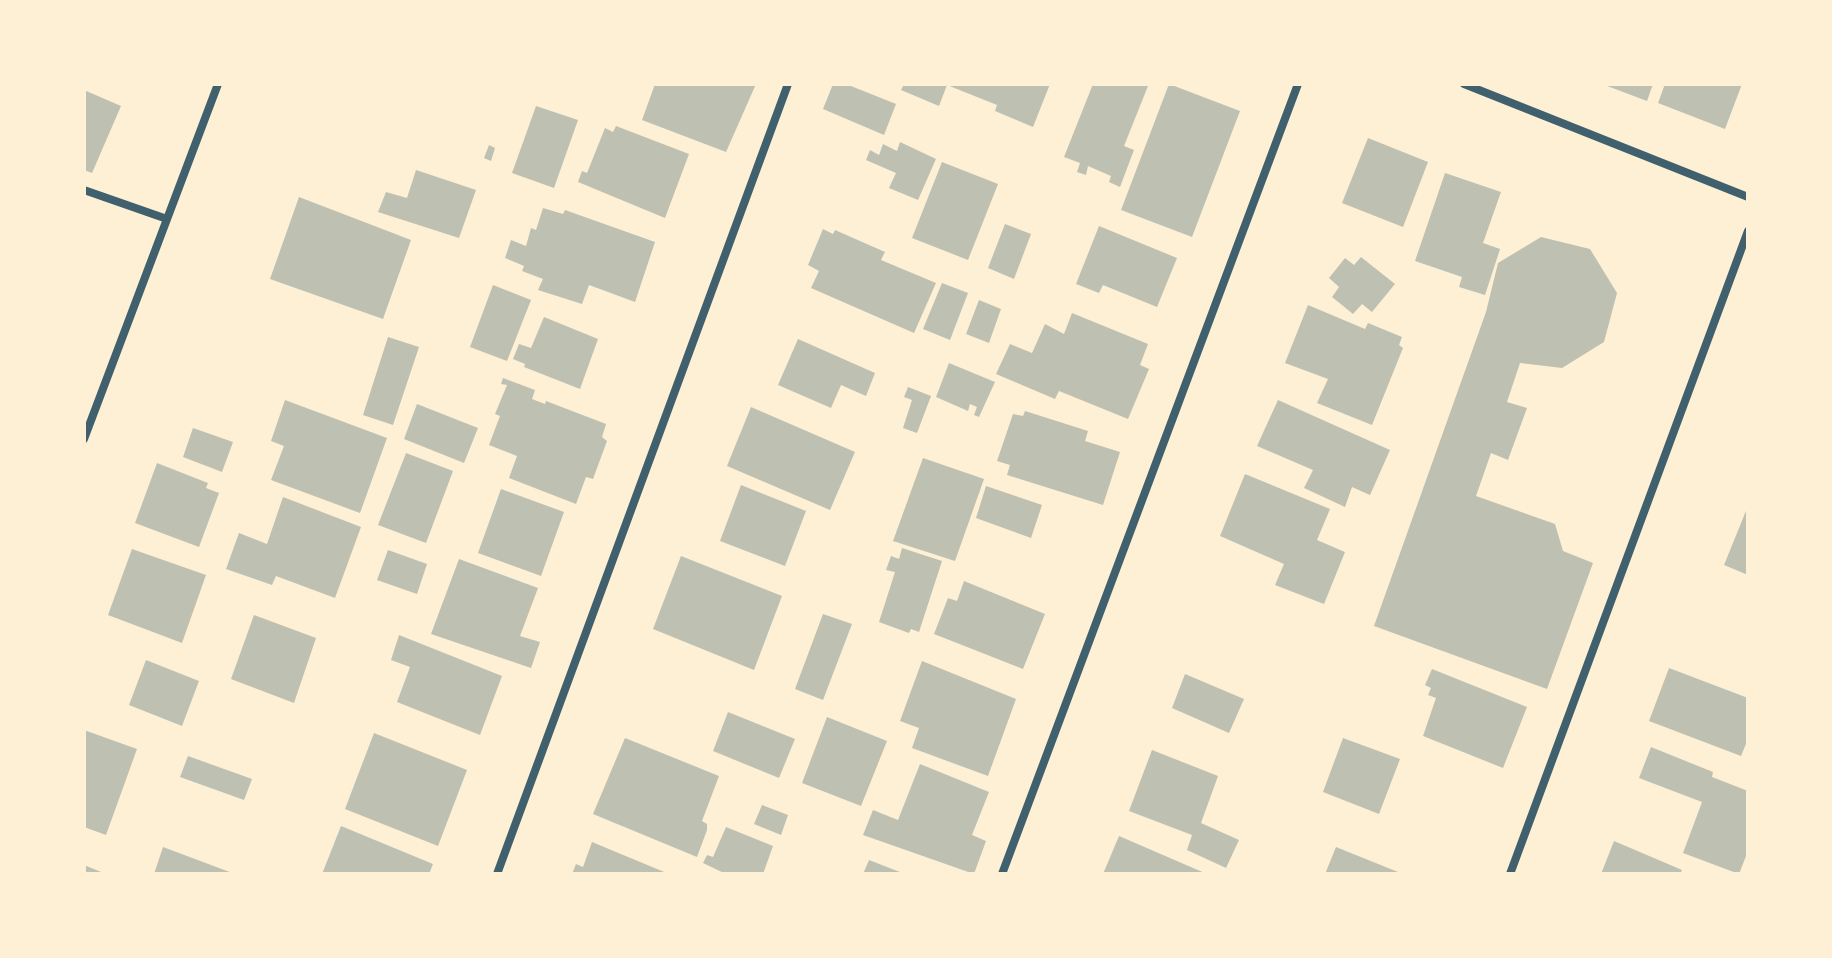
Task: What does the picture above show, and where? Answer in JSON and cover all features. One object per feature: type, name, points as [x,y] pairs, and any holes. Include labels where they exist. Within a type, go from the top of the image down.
[{"type":"street","points":[[84,439],[218,84]]},
{"type":"street","points":[[497,874],[788,84]]},
{"type":"street","points":[[1002,874],[1298,84]]},
{"type":"street","points":[[1464,84],[1748,197]]},
{"type":"street","points":[[84,190],[167,219]]},
{"type":"street","points":[[1510,874],[1748,231]]},
{"type":"building","points":[[655,84],[756,84],[726,152],[642,120]]},
{"type":"building","points":[[833,84],[846,84],[896,104],[884,135],[823,109]]},
{"type":"building","points":[[904,84],[1050,84],[1033,127],[995,111],[997,105],[947,85],[939,106],[901,90]]},
{"type":"building","points":[[1093,84],[1148,86],[1124,146],[1134,150],[1120,187],[1109,182],[1111,176],[1088,166],[1086,175],[1077,172],[1080,163],[1064,157]]},
{"type":"building","points":[[1169,84],[1240,111],[1192,237],[1121,210]]},
{"type":"building","points":[[1602,84],[1653,84],[1647,101]]},
{"type":"building","points":[[1665,84],[1742,84],[1725,129],[1658,103]]},
{"type":"building","points":[[84,90],[121,106],[92,173],[84,170]]},
{"type":"building","points":[[536,106],[578,120],[554,188],[512,173]]},
{"type":"building","points":[[616,126],[689,154],[665,218],[578,182],[582,171],[587,173],[605,128],[613,132]]},
{"type":"building","points":[[1368,138],[1428,162],[1403,227],[1342,203]]},
{"type":"building","points":[[900,142],[936,159],[918,200],[889,188],[896,173],[866,160],[870,150],[879,155],[883,144],[897,151]]},
{"type":"building","points":[[489,145],[495,148],[491,161],[484,158]]},
{"type":"building","points":[[942,162],[998,184],[968,260],[912,238]]},
{"type":"building","points":[[416,170],[476,190],[459,238],[378,212],[386,192],[407,198]]},
{"type":"building","points":[[1445,173],[1501,192],[1483,243],[1500,249],[1485,295],[1459,287],[1462,277],[1415,261]]},
{"type":"building","points":[[299,197],[411,240],[383,319],[270,279]]},
{"type":"building","points":[[543,208],[563,214],[565,210],[655,242],[635,302],[589,285],[582,304],[538,290],[543,279],[522,271],[524,266],[505,258],[511,240],[526,246],[531,228],[536,230]]},
{"type":"building","points":[[1005,224],[1031,234],[1014,279],[988,268]]},
{"type":"building","points":[[1099,226],[1177,258],[1157,307],[1103,285],[1099,293],[1076,284]]},
{"type":"building","points":[[823,229],[833,234],[835,230],[885,252],[881,260],[936,283],[914,333],[811,288],[819,271],[808,265]]},
{"type":"building","points":[[1541,237],[1590,249],[1617,293],[1604,342],[1562,368],[1520,363],[1507,402],[1527,408],[1508,460],[1491,453],[1476,496],[1555,524],[1563,551],[1593,563],[1547,689],[1374,626],[1486,312],[1498,263]]},
{"type":"building","points":[[1361,257],[1395,284],[1372,312],[1362,304],[1353,314],[1332,297],[1339,287],[1329,278],[1345,258],[1354,265]]},
{"type":"building","points":[[942,283],[968,293],[950,340],[923,329]]},
{"type":"building","points":[[493,285],[531,300],[507,361],[470,347]]},
{"type":"building","points":[[979,300],[1001,309],[989,343],[966,334]]},
{"type":"building","points":[[1308,305],[1365,329],[1368,323],[1402,337],[1399,345],[1403,348],[1372,425],[1317,403],[1328,379],[1285,363]]},
{"type":"building","points":[[1072,313],[1148,344],[1140,365],[1149,369],[1128,419],[1059,391],[1055,399],[996,374],[1010,344],[1032,353],[1045,324],[1064,334]]},
{"type":"building","points":[[544,317],[598,339],[580,389],[524,367],[525,364],[513,359],[519,344],[531,348]]},
{"type":"building","points":[[388,337],[419,347],[393,425],[363,415]]},
{"type":"building","points":[[798,339],[875,373],[866,396],[841,385],[831,408],[778,385]]},
{"type":"building","points":[[949,363],[995,382],[979,417],[974,415],[977,407],[970,404],[968,411],[936,397]]},
{"type":"building","points":[[503,378],[535,390],[532,399],[545,404],[546,401],[606,424],[602,437],[607,441],[593,479],[586,477],[576,504],[509,478],[517,456],[489,445],[500,416],[495,414],[507,385],[501,384]]},
{"type":"building","points":[[908,387],[931,396],[917,433],[903,428],[912,400],[904,397]]},
{"type":"building","points":[[285,400],[387,438],[360,513],[271,480],[284,446],[271,441]]},
{"type":"building","points":[[1278,400],[1390,450],[1370,495],[1352,487],[1345,507],[1304,488],[1313,470],[1257,446]]},
{"type":"building","points":[[417,404],[478,428],[464,463],[404,439]]},
{"type":"building","points":[[751,407],[855,452],[830,510],[727,466]]},
{"type":"building","points":[[1025,411],[1088,431],[1085,441],[1120,452],[1103,505],[1007,475],[1010,465],[997,461],[1013,414],[1023,416]]},
{"type":"building","points":[[193,428],[233,442],[222,472],[183,457]]},
{"type":"building","points":[[406,453],[453,471],[426,543],[378,525]]},
{"type":"building","points":[[923,458],[984,479],[955,561],[893,541]]},
{"type":"building","points":[[157,463],[208,483],[206,488],[219,493],[199,547],[135,523]]},
{"type":"building","points":[[1245,474],[1330,509],[1317,540],[1345,552],[1324,604],[1275,585],[1284,564],[1220,536]]},
{"type":"building","points":[[741,485],[806,511],[785,566],[720,541]]},
{"type":"building","points":[[986,486],[1042,505],[1031,538],[976,518]]},
{"type":"building","points":[[501,489],[564,512],[541,576],[478,553]]},
{"type":"building","points":[[283,497],[361,527],[335,598],[276,576],[272,585],[226,569],[239,533],[267,544]]},
{"type":"building","points":[[1748,506],[1748,575],[1724,565]]},
{"type":"building","points":[[902,548],[942,561],[919,632],[911,629],[909,633],[879,622],[895,572],[886,570],[891,556],[899,559]]},
{"type":"building","points":[[132,549],[206,575],[182,643],[108,615]]},
{"type":"building","points":[[388,550],[427,564],[417,594],[377,580]]},
{"type":"building","points":[[681,556],[782,596],[754,670],[653,629]]},
{"type":"building","points":[[459,559],[538,588],[520,636],[540,642],[531,668],[431,634]]},
{"type":"building","points":[[964,581],[1045,614],[1023,669],[934,634],[948,598],[957,601]]},
{"type":"building","points":[[823,614],[852,624],[823,700],[795,689]]},
{"type":"building","points":[[254,615],[316,638],[294,703],[231,679]]},
{"type":"building","points":[[399,635],[502,676],[480,735],[397,702],[410,667],[391,660]]},
{"type":"building","points":[[146,660],[199,681],[182,726],[129,705]]},
{"type":"building","points":[[922,661],[1016,699],[988,776],[912,748],[919,728],[900,721]]},
{"type":"building","points":[[1669,668],[1748,698],[1748,739],[1741,756],[1649,721]]},
{"type":"building","points":[[1432,669],[1527,707],[1503,768],[1423,736],[1436,698],[1428,695],[1431,688],[1425,685]]},
{"type":"building","points":[[1185,674],[1244,699],[1229,733],[1172,708]]},
{"type":"building","points":[[728,712],[795,739],[779,778],[713,751]]},
{"type":"building","points":[[827,717],[887,741],[861,806],[802,783]]},
{"type":"building","points":[[84,730],[137,749],[106,835],[84,827]]},
{"type":"building","points":[[374,733],[467,770],[438,846],[345,809]]},
{"type":"building","points":[[625,738],[719,776],[702,821],[707,824],[707,830],[697,857],[593,814]]},
{"type":"building","points":[[1343,738],[1400,759],[1379,814],[1323,792]]},
{"type":"building","points":[[1651,747],[1713,772],[1712,777],[1748,791],[1748,851],[1739,874],[1683,853],[1702,802],[1639,778]]},
{"type":"building","points":[[1152,750],[1218,776],[1201,823],[1239,840],[1226,868],[1187,850],[1192,835],[1129,811]]},
{"type":"building","points":[[188,756],[252,779],[244,800],[180,777]]},
{"type":"building","points":[[920,764],[989,792],[972,835],[986,841],[974,874],[863,835],[873,810],[898,820]]},
{"type":"building","points":[[762,805],[788,815],[781,835],[754,824]]},
{"type":"building","points":[[341,826],[433,864],[429,874],[322,874]]},
{"type":"building","points":[[726,827],[773,846],[763,874],[726,874],[703,863],[707,855],[713,857]]},
{"type":"building","points":[[1119,836],[1207,874],[1103,874]]},
{"type":"building","points":[[1614,841],[1682,870],[1680,874],[1601,874]]},
{"type":"building","points":[[592,842],[669,874],[572,874],[576,864],[583,867]]},
{"type":"building","points":[[163,847],[235,874],[154,874]]},
{"type":"building","points":[[1336,847],[1403,874],[1325,874]]},
{"type":"building","points":[[869,860],[905,874],[863,874]]},
{"type":"building","points":[[84,865],[106,874],[84,874]]}]
